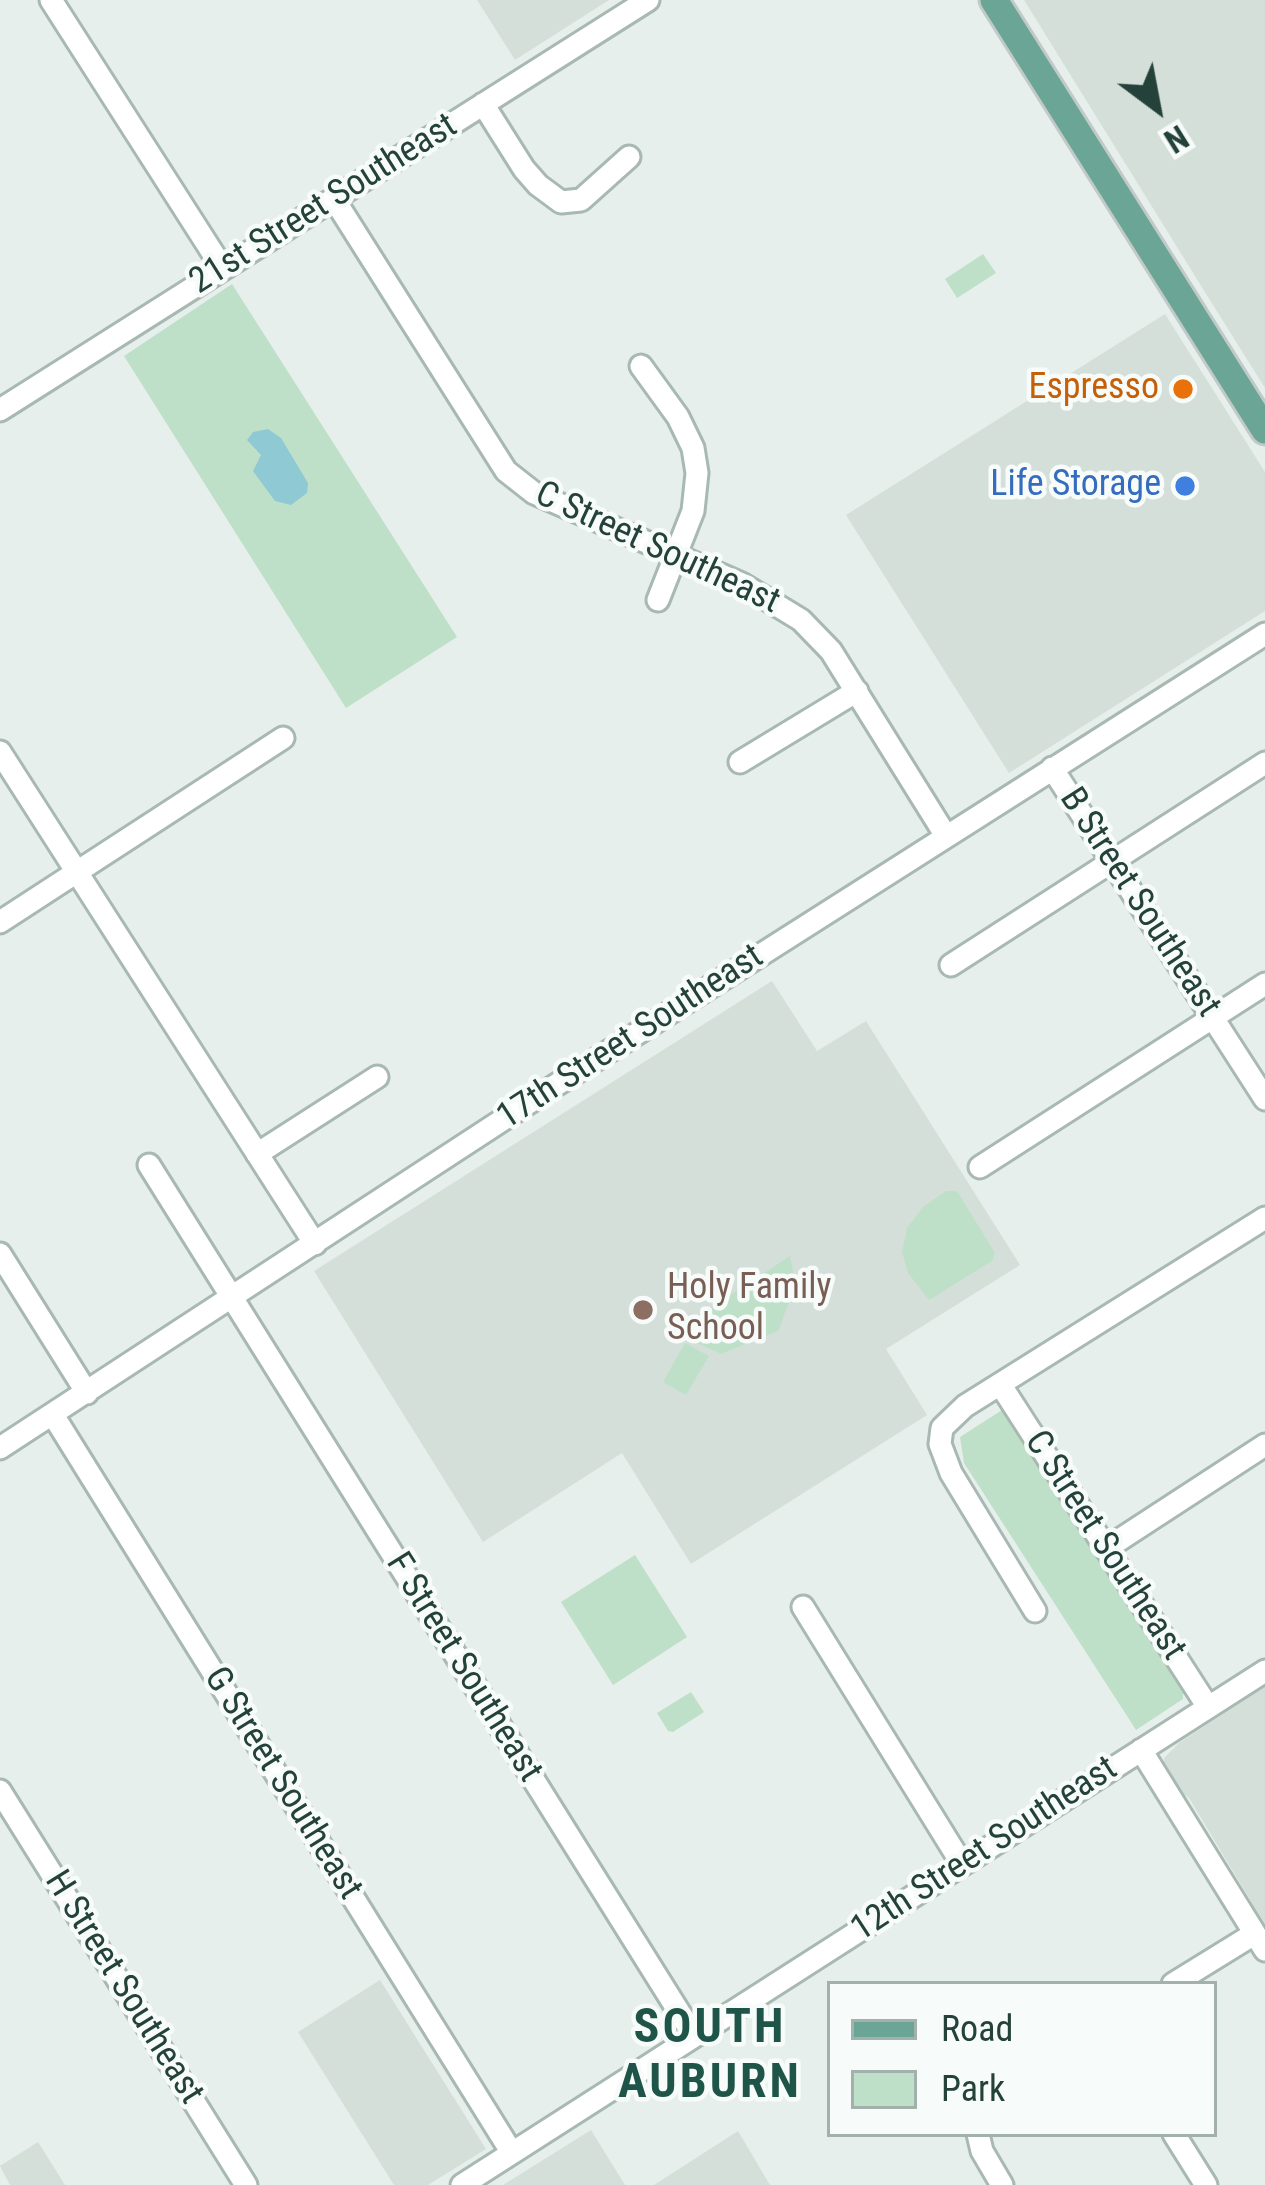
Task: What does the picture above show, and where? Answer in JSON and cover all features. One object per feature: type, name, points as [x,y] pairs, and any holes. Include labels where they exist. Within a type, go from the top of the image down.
[{"type":"main road","points":[[994,0],[1265,430]]},
{"type":"street","points":[[51,0],[223,269]]},
{"type":"street","name":"21st Street Southeast","points":[[0,410],[648,0]]},
{"type":"street","points":[[483,104],[524,169],[561,202],[581,200],[629,157]]},
{"type":"street","name":"C Street Southeast","points":[[334,199],[506,472],[534,493],[764,595],[801,620],[831,651],[946,836]]},
{"type":"street","points":[[640,366],[679,417],[695,457],[693,511],[658,600]]},
{"type":"street","name":"17th Street Southeast","points":[[0,1448],[1265,634]]},
{"type":"street","points":[[740,762],[857,691]]},
{"type":"street","points":[[0,922],[283,738]]},
{"type":"street","points":[[0,752],[315,1244]]},
{"type":"street","points":[[951,965],[1265,763]]},
{"type":"street","name":"B Street Southeast","points":[[1052,768],[1265,1099]]},
{"type":"street","points":[[980,1167],[1265,984]]},
{"type":"street","points":[[257,1154],[377,1077]]},
{"type":"street","name":"F Street Southeast","points":[[148,1165],[694,2036]]},
{"type":"street","points":[[1035,1611],[962,1493],[942,1453],[942,1428],[965,1406],[1265,1218]]},
{"type":"street","points":[[0,1254],[87,1393]]},
{"type":"street","name":"C Street Southeast","points":[[1000,1384],[1208,1707]]},
{"type":"street","name":"G Street Southeast","points":[[53,1414],[512,2153]]},
{"type":"street","points":[[1107,1549],[1265,1445]]},
{"type":"street","points":[[802,1607],[962,1864]]},
{"type":"street","name":"12th Street Southeast","points":[[462,2185],[1265,1670]]},
{"type":"street","points":[[1142,1750],[1260,1942],[1179,1981]]},
{"type":"street","name":"H Street Southeast","points":[[0,1791],[247,2185]]},
{"type":"street","points":[[979,2137],[1001,2185]]},
{"type":"street","points":[[1176,2137],[1206,2185]]},
{"type":"shaded area","points":[[477,0],[609,0],[515,60]]},
{"type":"shaded area","points":[[1024,0],[1265,0],[1265,388],[1203,289]]},
{"type":"shaded area","points":[[1165,314],[1265,472],[1265,611],[1009,773],[846,515]]},
{"type":"shaded area","name":"Holy Family School","points":[[772,981],[817,1051],[866,1021],[1020,1265],[886,1349],[927,1415],[691,1564],[622,1453],[483,1542],[314,1271]]},
{"type":"shaded area","points":[[1265,1686],[1265,1932],[1189,1798],[1177,1789],[1164,1767],[1164,1758]]},
{"type":"shaded area","points":[[380,1980],[486,2149],[428,2185],[394,2185],[298,2032]]},
{"type":"shaded area","points":[[591,2130],[625,2185],[503,2185]]},
{"type":"shaded area","points":[[738,2131],[770,2185],[654,2185]]},
{"type":"shaded area","points":[[38,2142],[65,2185],[10,2185],[0,2166]]},
{"type":"green space","points":[[983,254],[996,273],[957,298],[945,279]]},
{"type":"green space","points":[[232,284],[457,637],[346,708],[124,356]]},
{"type":"green space","points":[[946,1191],[957,1191],[995,1253],[992,1261],[929,1300],[908,1273],[902,1252],[907,1228],[923,1207]]},
{"type":"green space","points":[[790,1256],[796,1285],[778,1331],[721,1354],[691,1340],[683,1326]]},
{"type":"green space","points":[[685,1343],[709,1356],[686,1395],[663,1382]]},
{"type":"green space","points":[[1002,1410],[1183,1691],[1183,1699],[1136,1730],[964,1463],[960,1437]]},
{"type":"green space","points":[[635,1555],[687,1637],[613,1685],[561,1602]]},
{"type":"green space","points":[[691,1692],[704,1712],[668,1731],[657,1713]]},
{"type":"water","points":[[268,429],[281,438],[308,483],[307,493],[291,505],[275,501],[253,471],[261,455],[247,440],[253,432]]},
{"type":"place","name":"Espresso","points":[[1183,389]]},
{"type":"place","name":"Life Storage","points":[[1185,486]]},
{"type":"place","name":"Holy Family School","points":[[643,1310]]},
{"type":"district","name":"SOUTH AUBURN","points":[[710,2058]]}]
